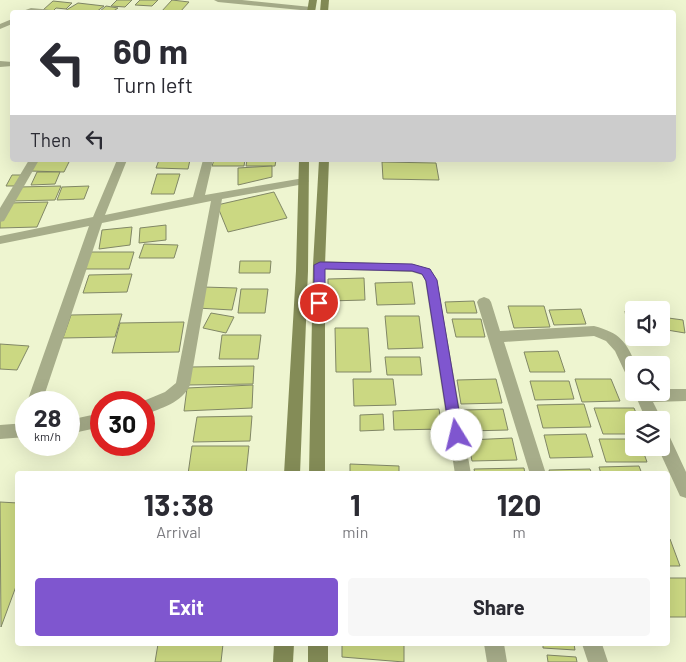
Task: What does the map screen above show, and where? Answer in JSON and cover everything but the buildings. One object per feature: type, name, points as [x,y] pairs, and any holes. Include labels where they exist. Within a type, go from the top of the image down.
[{"type":"main road","points":[[292,471],[302,271],[304,162]]},
{"type":"main road","points":[[317,471],[320,265],[324,162]]},
{"type":"main road","points":[[283,662],[284,646]]},
{"type":"main road","points":[[318,646],[318,662]]},
{"type":"street","points":[[29,10],[46,0]]},
{"type":"street","points":[[218,0],[303,10]]},
{"type":"street","points":[[0,218],[33,162]]},
{"type":"street","points":[[38,391],[97,221],[121,162]]},
{"type":"street","points":[[198,200],[208,162]]},
{"type":"street","points":[[0,240],[217,196],[304,181]]},
{"type":"street","points":[[155,404],[177,393],[182,385],[217,196]]},
{"type":"street","points":[[320,265],[412,268],[426,272],[431,280],[463,471]]},
{"type":"street","points":[[484,302],[537,471]]},
{"type":"street","points":[[495,336],[594,331],[608,334],[617,341],[625,358]]},
{"type":"street","points":[[670,395],[686,395]]},
{"type":"street","points":[[0,432],[15,430]]},
{"type":"street","points":[[670,455],[686,490]]},
{"type":"street","points":[[494,646],[497,662]]},
{"type":"street","points":[[593,646],[598,662]]},
{"type":"route","points":[[319,303],[320,265],[412,268],[426,272],[431,280],[457,435]]}]
